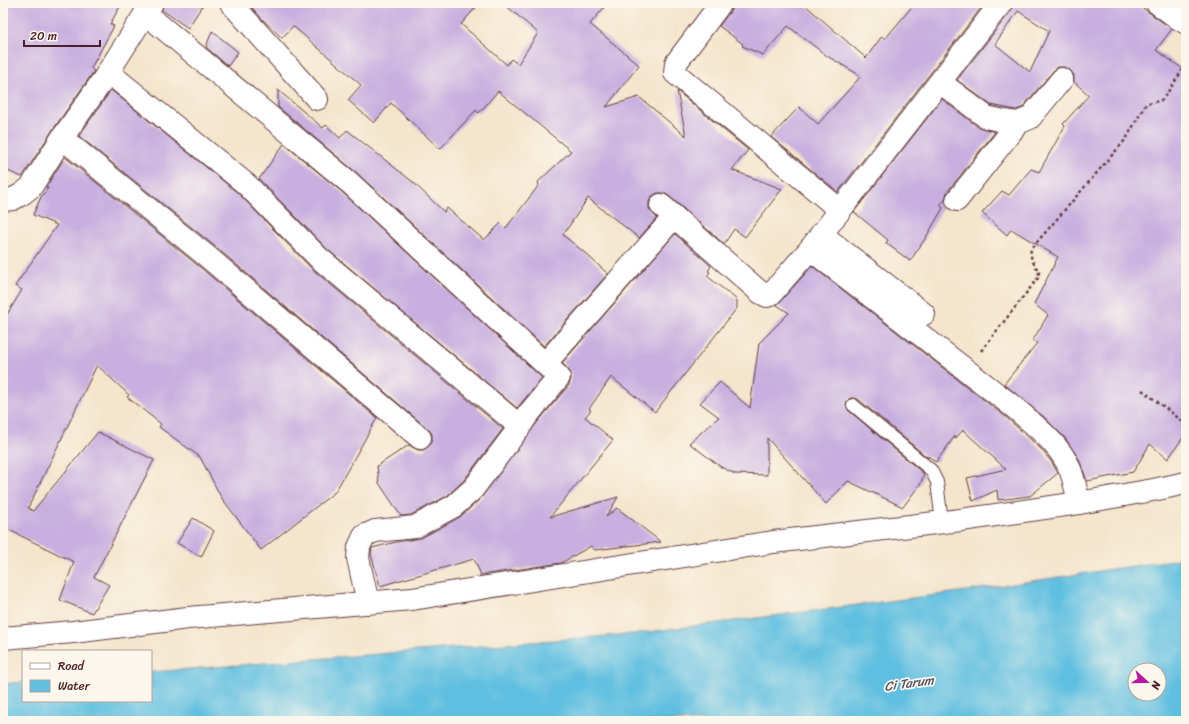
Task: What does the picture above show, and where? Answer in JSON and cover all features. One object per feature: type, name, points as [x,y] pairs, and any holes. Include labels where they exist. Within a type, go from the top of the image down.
[{"type":"street","points":[[231,3],[316,99]]},
{"type":"street","points":[[721,3],[676,63],[675,73],[840,210]]},
{"type":"street","points":[[545,364],[668,211],[761,293],[766,296],[771,294],[840,210],[1001,3]]},
{"type":"street","points":[[1157,3],[1183,15]]},
{"type":"street","points":[[3,200],[14,199],[31,187],[62,138],[108,72],[148,8],[350,183],[558,377],[526,416],[519,428],[473,489],[454,506],[415,527],[375,531],[364,536],[359,547],[358,558],[368,602]]},
{"type":"street","points":[[108,72],[246,184],[319,258],[510,418],[519,428]]},
{"type":"street","points":[[940,82],[986,117],[1018,122],[1030,118],[1062,79]]},
{"type":"street","points":[[957,200],[1018,122]]},
{"type":"street","points":[[62,138],[209,258],[420,438]]},
{"type":"street","points":[[815,241],[966,370],[1037,427],[1058,450],[1067,463],[1079,503]]},
{"type":"street","points":[[815,241],[924,314]]},
{"type":"street","points":[[3,638],[73,632],[188,618],[412,599],[773,542],[942,522],[1079,503],[1186,483]]},
{"type":"lane","points":[[854,405],[931,470],[937,482],[942,522]]},
{"type":"path","points":[[966,370],[1038,278],[1039,272],[1031,259],[1031,250],[1126,139],[1146,104],[1150,102],[1159,102],[1163,99],[1186,65]]},
{"type":"path","points":[[1142,390],[1186,424]]},
{"type":"water","name":"Ci Tarum","points":[[1186,558],[1186,721],[3,721],[3,684],[22,682],[22,702],[152,702],[152,672],[632,634],[959,592]]},
{"type":"building","points":[[3,3],[122,3],[110,24],[114,26],[91,68],[94,71],[22,177],[3,169]]},
{"type":"building","points":[[164,3],[204,3],[188,28],[162,10]]},
{"type":"building","points":[[248,3],[480,3],[461,24],[507,65],[511,59],[518,64],[538,33],[503,3],[608,3],[590,24],[639,65],[606,107],[639,97],[686,136],[677,91],[748,150],[732,170],[782,189],[745,237],[734,229],[724,244],[664,193],[657,193],[651,197],[649,209],[657,218],[639,238],[588,198],[563,235],[608,274],[544,346],[358,174],[278,107],[278,90],[323,128],[326,125],[340,138],[347,130],[413,182],[444,212],[447,208],[484,240],[501,223],[506,228],[539,185],[538,182],[571,151],[498,91],[479,113],[476,110],[440,149],[391,103],[374,123],[348,100],[361,85],[293,26],[282,38]]},
{"type":"building","points":[[733,3],[807,3],[805,5],[866,58],[882,36],[885,39],[915,3],[985,3],[838,192],[771,137],[799,107],[818,124],[861,76],[827,56],[788,26],[763,55],[742,46],[743,44],[719,26],[731,10]]},
{"type":"building","points":[[1013,3],[1136,3],[1172,29],[1156,50],[1186,71],[1186,433],[1168,459],[1150,444],[1133,472],[1087,481],[1079,459],[1065,438],[1044,417],[1004,384],[1037,343],[1033,340],[1048,315],[1034,304],[1058,257],[1011,229],[1007,235],[982,213],[1002,191],[1009,195],[1031,169],[1039,172],[1065,126],[1063,124],[1089,95],[1074,82],[1074,75],[1070,70],[1064,67],[1058,67],[1053,71],[1022,108],[1016,110],[991,105],[957,80],[1011,11]],"holes":[[[1018,11],[1049,31],[1030,72],[995,44]]]},
{"type":"building","points":[[212,31],[238,52],[228,66],[206,47]]},
{"type":"building","points":[[111,90],[238,193],[311,268],[503,429],[464,480],[447,496],[411,515],[401,516],[379,483],[377,466],[409,445],[418,450],[424,450],[429,446],[432,440],[432,434],[428,429],[217,248],[79,136]]},
{"type":"building","points":[[942,99],[978,127],[995,132],[947,192],[945,200],[940,205],[943,208],[910,261],[886,243],[888,240],[854,212]]},
{"type":"building","points":[[284,144],[342,192],[542,378],[517,408],[327,249],[259,179]]},
{"type":"building","points":[[65,157],[201,268],[377,418],[335,492],[261,550],[221,497],[200,457],[159,427],[161,424],[127,397],[129,395],[97,365],[28,508],[33,511],[98,432],[154,460],[94,577],[109,585],[92,613],[60,600],[74,562],[3,527],[3,321],[22,290],[15,286],[57,225],[33,215],[41,197],[48,188],[46,187]]},
{"type":"building","points":[[675,234],[711,266],[708,271],[710,272],[707,276],[737,300],[737,308],[655,412],[611,377],[589,409],[591,410],[585,417],[613,440],[550,517],[618,497],[606,517],[617,508],[661,542],[595,550],[591,546],[561,563],[481,575],[474,559],[380,586],[371,554],[372,548],[421,538],[460,517],[481,498],[536,424],[569,385],[571,373],[562,363]]},
{"type":"building","points":[[812,266],[1007,418],[1040,448],[1051,461],[1058,473],[1030,496],[998,500],[997,490],[973,501],[967,478],[1006,469],[963,430],[955,439],[955,436],[936,462],[928,456],[928,458],[858,399],[854,398],[850,398],[847,401],[846,404],[848,410],[924,474],[921,483],[903,507],[848,481],[826,504],[767,438],[767,475],[735,474],[721,467],[689,443],[719,417],[700,403],[720,382],[750,408],[759,343],[789,313],[777,305]]},
{"type":"building","points":[[193,518],[214,531],[201,557],[177,543]]}]
